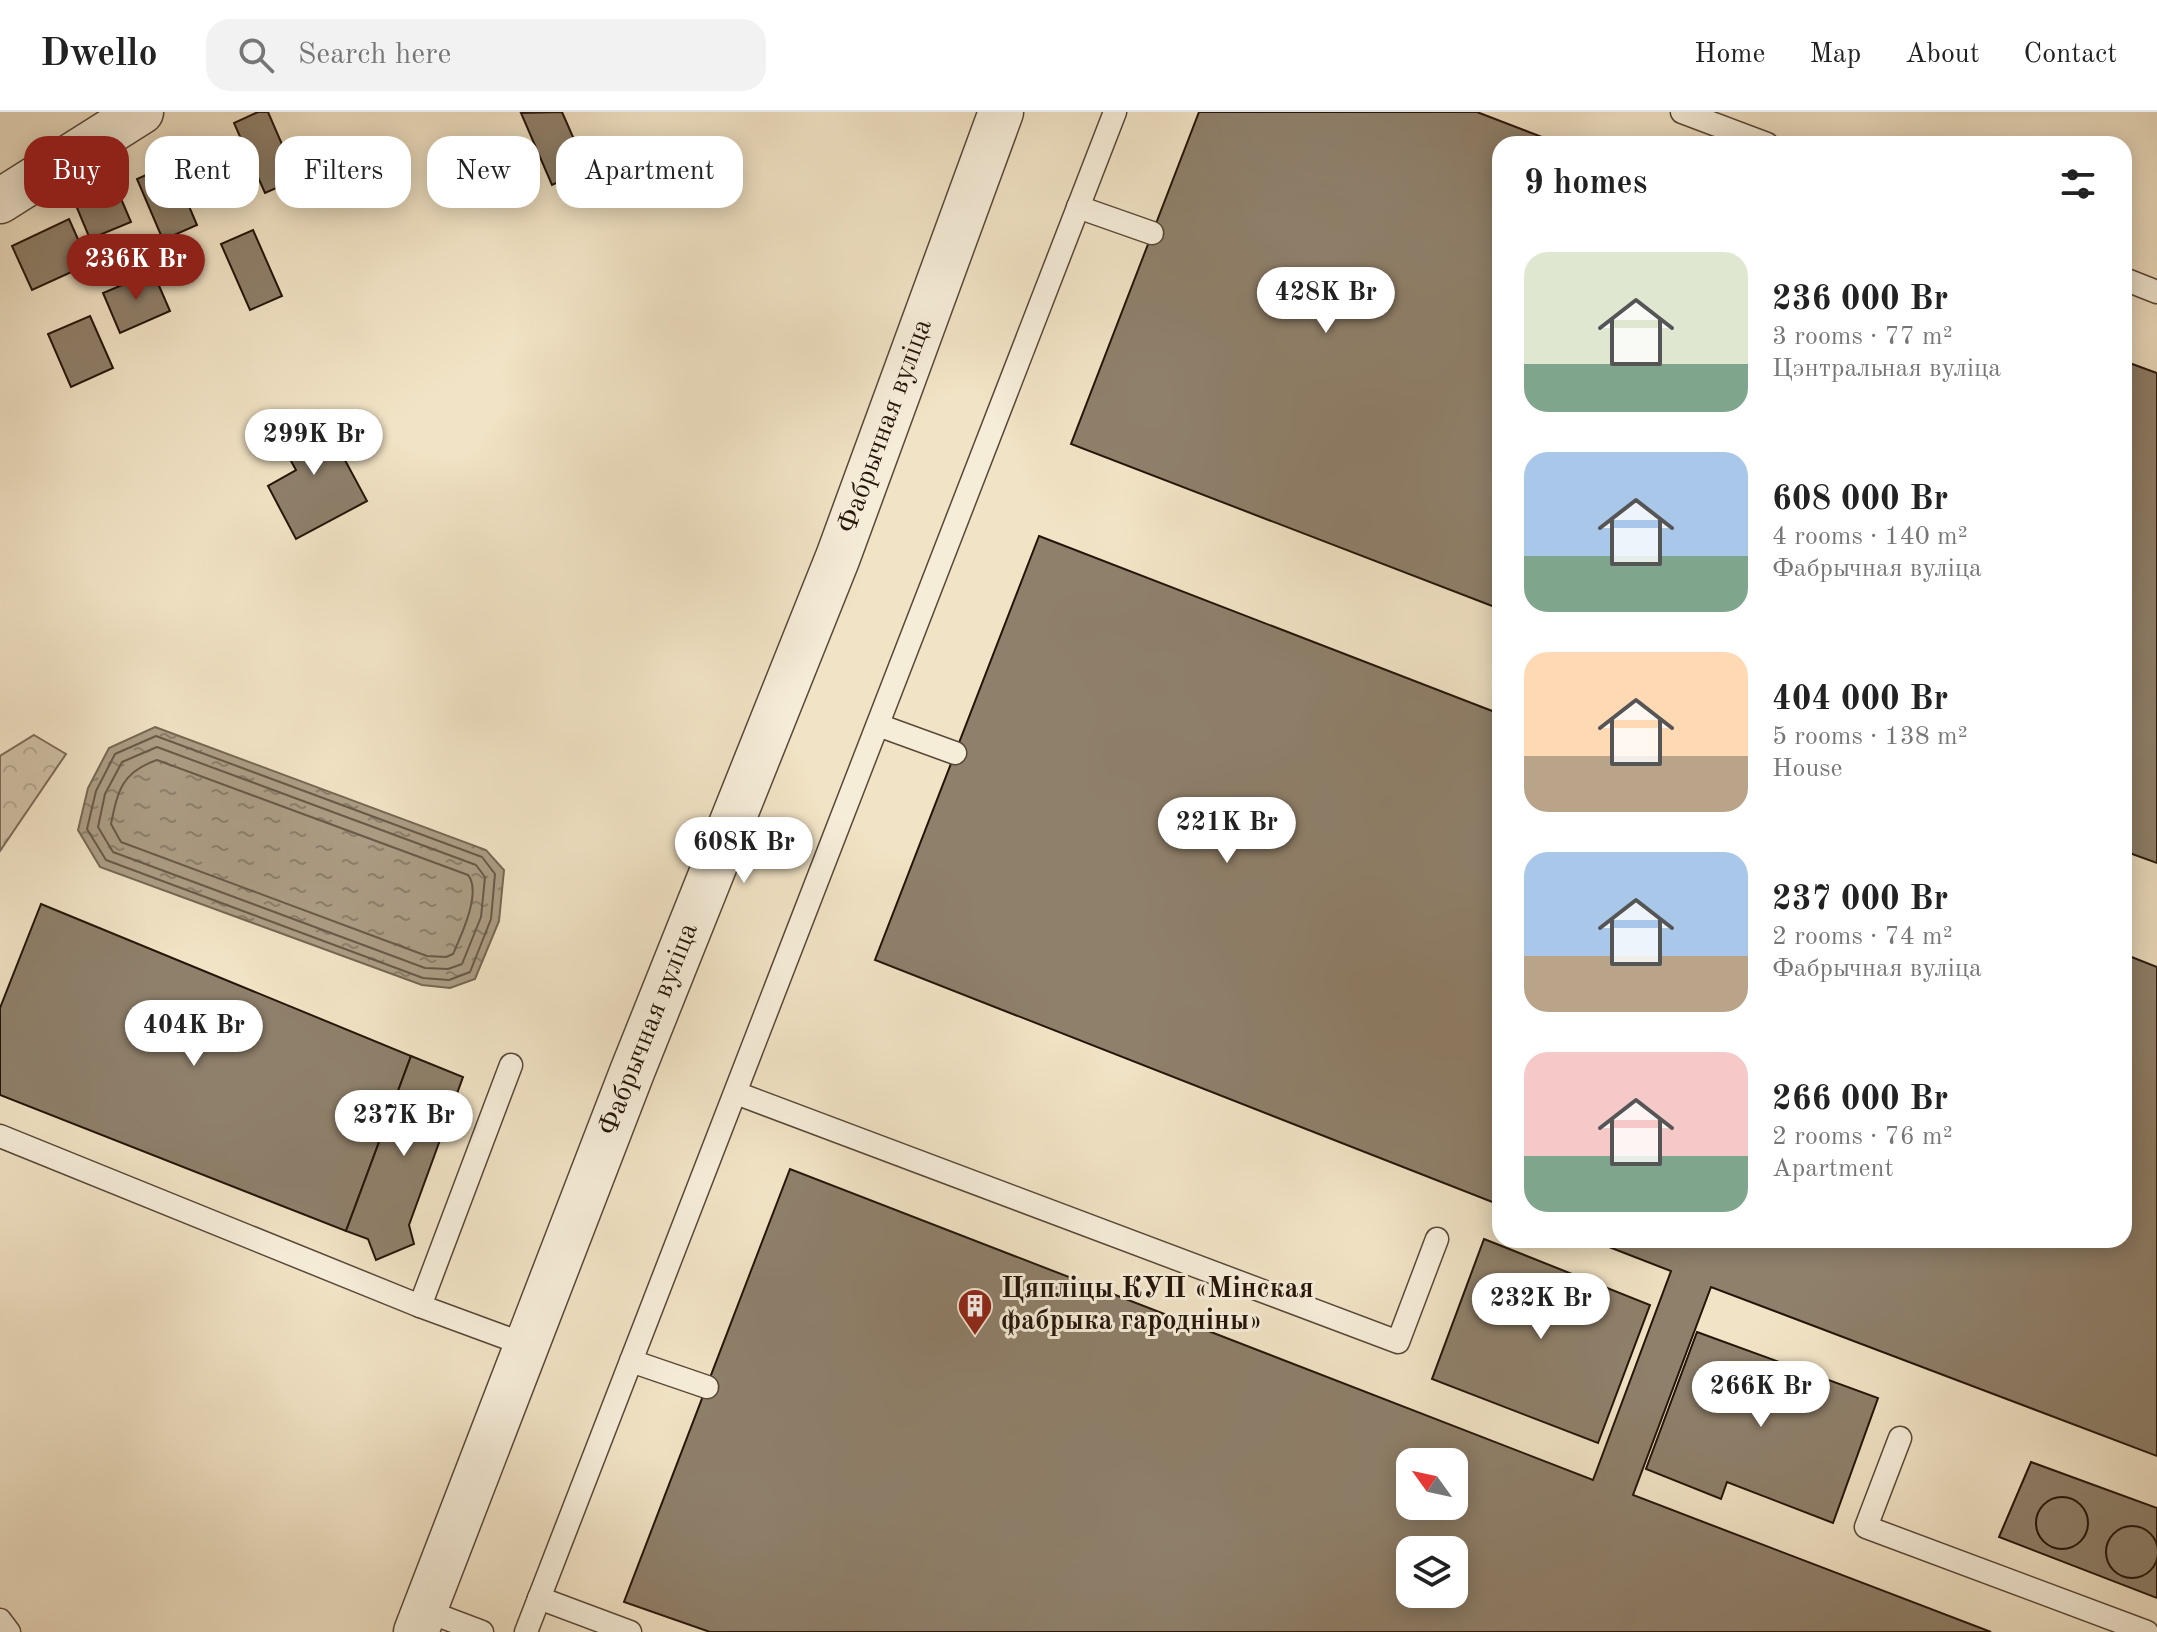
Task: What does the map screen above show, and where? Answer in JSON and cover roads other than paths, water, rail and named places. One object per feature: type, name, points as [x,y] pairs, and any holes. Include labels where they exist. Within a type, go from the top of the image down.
[{"type":"street","points":[[0,201],[141,112]]},
{"type":"street","name":"Фабрычная вуліца","points":[[420,1621],[838,557],[1001,112]]},
{"type":"lane","points":[[526,1632],[1115,112]]},
{"type":"lane","points":[[1682,112],[1746,136]]},
{"type":"lane","points":[[1078,207],[1152,233]]},
{"type":"lane","points":[[2132,282],[2157,292]]},
{"type":"lane","points":[[878,725],[955,753]]},
{"type":"lane","points":[[420,1306],[511,1065]]},
{"type":"lane","points":[[736,1093],[1398,1342],[1437,1239]]},
{"type":"lane","points":[[0,1136],[420,1306],[526,1345]]},
{"type":"lane","points":[[631,1361],[707,1387]]},
{"type":"lane","points":[[1900,1438],[1866,1527],[2147,1632]]},
{"type":"lane","points":[[539,1598],[630,1632]]},
{"type":"lane","points":[[0,1620],[9,1632]]},
{"type":"lane","points":[[420,1621],[482,1632]]},
{"type":"water","points":[[155,727],[486,850],[504,870],[499,921],[475,979],[450,988],[422,985],[100,867],[78,830],[88,788],[109,748]]},
{"type":"place","name":"Цяпліцы КУП «Мінская фабрыка гародніны»","points":[[975,1337]]}]
